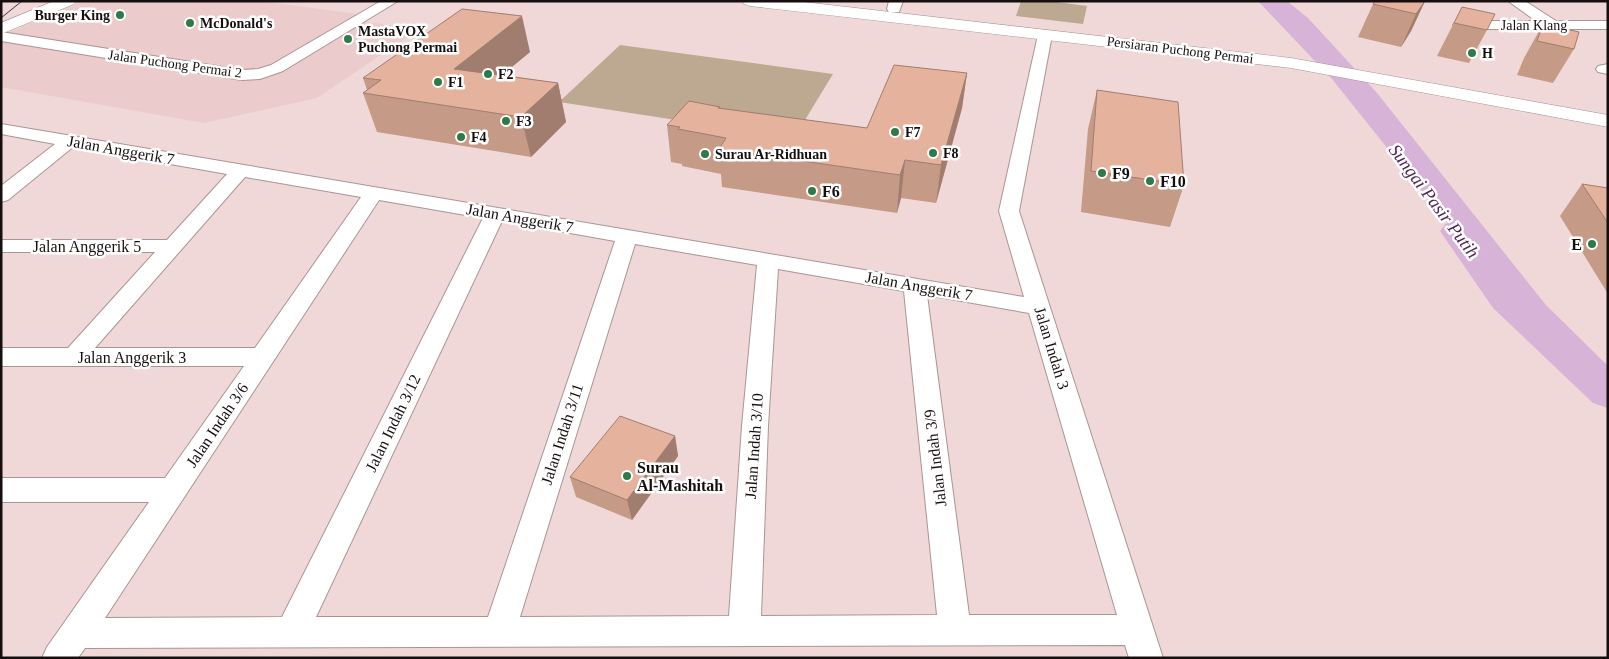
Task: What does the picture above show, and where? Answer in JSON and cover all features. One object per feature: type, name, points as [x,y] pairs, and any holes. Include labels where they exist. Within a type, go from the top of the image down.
[{"type":"street","points":[[1,14],[34,1]]},
{"type":"street","points":[[1,29],[68,1]]},
{"type":"street","name":"Jalan Puchong Permai 2","points":[[1,36],[200,70],[242,75],[260,74],[277,68],[391,1]]},
{"type":"street","name":"Persiaran Puchong Permai","points":[[750,1],[845,12],[963,19],[1114,33],[1303,55],[1366,71],[1608,121]]},
{"type":"street","name":"Persiaran Puchong Permai","points":[[826,1],[895,5],[1045,34],[1140,44],[1319,68],[1366,71],[1608,107]]},
{"type":"street","points":[[1515,1],[1553,25]]},
{"type":"street","points":[[845,12],[895,5]]},
{"type":"street","points":[[927,5],[963,19],[1012,24],[1045,34],[1059,31],[1114,33]]},
{"type":"street","name":"Jalan Klang","points":[[1460,24],[1608,25]]},
{"type":"street","name":"Jalan Indah 3","points":[[1045,34],[1009,211],[1142,644]]},
{"type":"street","name":"Jalan Anggerik 7","points":[[1,129],[1039,307]]},
{"type":"street","points":[[1,196],[69,141]]},
{"type":"street","points":[[74,357],[241,170]]},
{"type":"street","name":"Jalan Indah 3/6","points":[[67,645],[374,193]]},
{"type":"street","name":"Jalan Indah 3/12","points":[[292,632],[495,214]]},
{"type":"street","name":"Jalan Indah 3/11","points":[[499,632],[627,236]]},
{"type":"street","name":"Jalan Anggerik 5","points":[[1,246],[173,246]]},
{"type":"street","name":"Jalan Indah 3/10","points":[[744,631],[755,426],[768,261]]},
{"type":"street","name":"Jalan Indah 3/9","points":[[915,286],[954,631]]},
{"type":"street","name":"Jalan Anggerik 3","points":[[1,357],[263,357]]},
{"type":"street","points":[[1,490],[173,490]]},
{"type":"street","points":[[67,645],[292,632],[744,631],[954,631],[1142,644]]},
{"type":"shaded area","points":[[81,1],[260,1],[357,14],[350,19],[418,30],[317,98],[204,123],[1,87],[1,42],[15,36],[5,34]]},
{"type":"shaded area","points":[[1021,1],[1049,1],[1087,6],[1083,24],[1016,16]]},
{"type":"shaded area","points":[[620,45],[833,74],[794,138],[559,102]]},
{"type":"water","points":[[1258,1],[1287,1],[1308,18],[1377,93],[1546,305],[1608,366],[1608,410],[1536,334],[1332,79]]},
{"type":"building","points":[[1375,1],[1425,1],[1416,14],[1373,4]]},
{"type":"building","points":[[1462,7],[1495,14],[1487,30],[1454,23]]},
{"type":"building","points":[[462,9],[522,16],[454,69],[558,83],[521,117],[363,93],[381,80],[363,78]]},
{"type":"building","points":[[1543,24],[1579,32],[1574,49],[1537,41]]},
{"type":"building","points":[[894,65],[967,73],[941,165],[905,160],[900,175],[719,149],[726,138],[678,129],[680,127],[667,125],[689,101],[720,107],[718,108],[867,128]]},
{"type":"building","points":[[1097,90],[1178,102],[1184,185],[1091,171]]},
{"type":"building","points":[[1582,184],[1608,188],[1608,223]]},
{"type":"building","points":[[620,416],[675,436],[627,500],[570,477]]},
{"type":"waterway","name":"Sungai Pasir Putih","points":[[1457,231],[1507,299],[1608,392]]},
{"type":"tram line","points":[[1,18],[22,1]]},
{"type":"place","name":"Burger King","points":[[120,15]]},
{"type":"place","name":"McDonald's","points":[[190,23]]},
{"type":"place","name":"MastaVOX Puchong Permai","points":[[348,39]]},
{"type":"place","name":"H","points":[[1472,53]]},
{"type":"place","name":"F2","points":[[488,74]]},
{"type":"place","name":"F1","points":[[438,82]]},
{"type":"place","name":"F3","points":[[506,121]]},
{"type":"place","name":"F7","points":[[895,132]]},
{"type":"place","name":"F4","points":[[461,137]]},
{"type":"place","name":"F8","points":[[933,153]]},
{"type":"place","name":"Surau Ar-Ridhuan","points":[[705,154]]},
{"type":"place","name":"F9","points":[[1102,173]]},
{"type":"place","name":"F10","points":[[1150,181]]},
{"type":"place","name":"F6","points":[[812,191]]},
{"type":"place","name":"E","points":[[1592,244]]},
{"type":"place","name":"Surau Al-Mashitah","points":[[627,476]]}]
